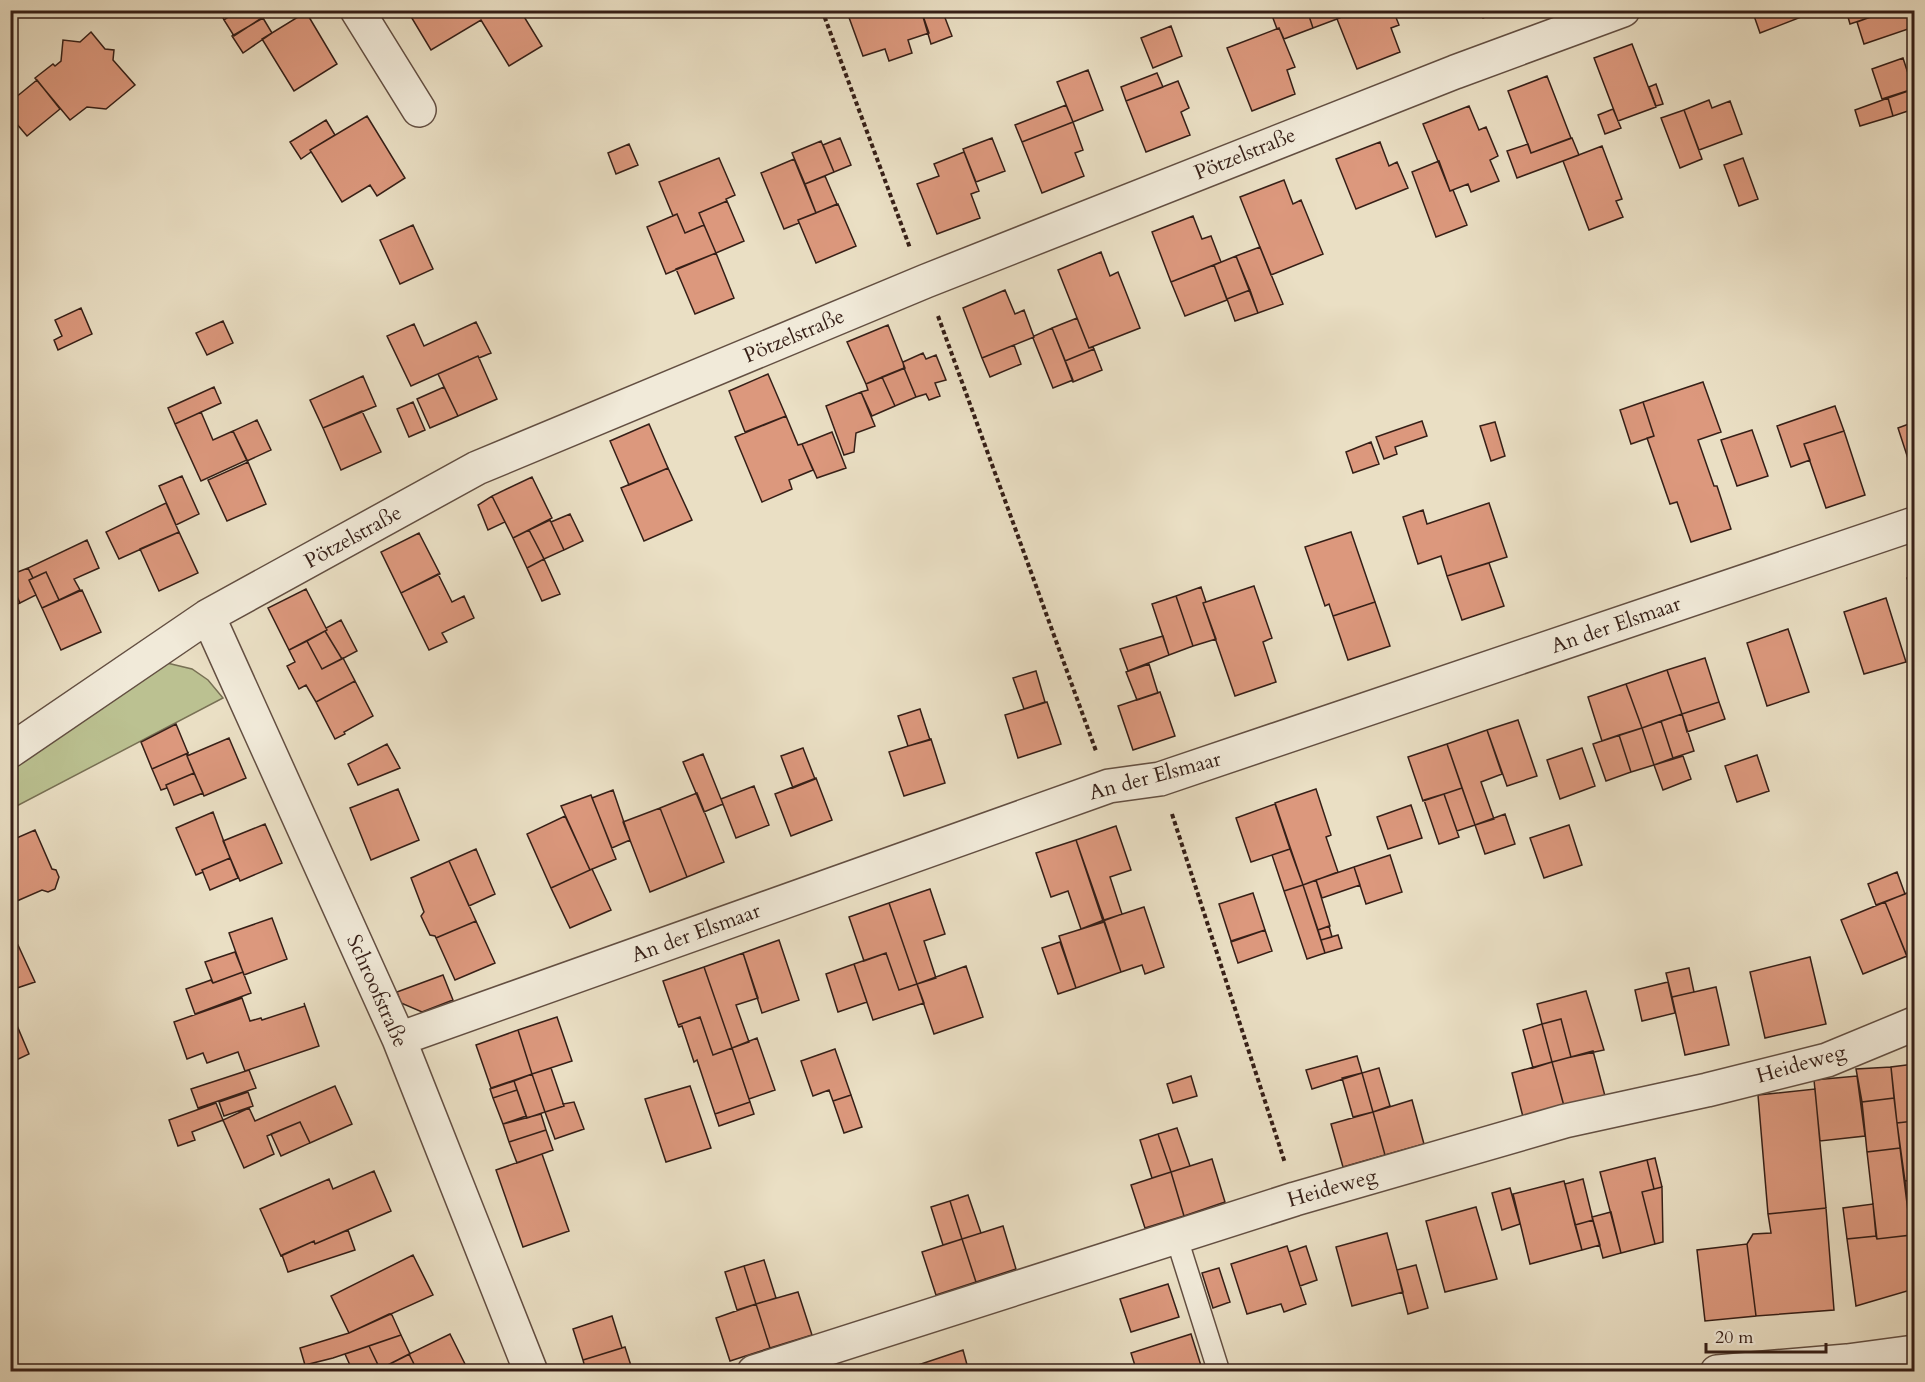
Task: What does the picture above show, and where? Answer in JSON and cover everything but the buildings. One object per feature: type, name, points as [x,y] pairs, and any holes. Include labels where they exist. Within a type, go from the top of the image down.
[{"type":"street","points":[[357,10],[418,110]]},
{"type":"street","name":"Pötzelstraße","points":[[10,751],[208,616],[477,468],[926,281],[1455,72],[1623,10]]},
{"type":"street","name":"An der Elsmaar","points":[[399,1039],[1109,786],[1160,779],[1914,524]]},
{"type":"street","name":"Schroofstraße","points":[[208,616],[399,1039],[531,1371]]},
{"type":"street","name":"Heideweg","points":[[754,1371],[1295,1199],[1566,1121],[1707,1090],[1827,1060],[1914,1024]]},
{"type":"street","points":[[1717,1371],[1847,1361],[1914,1352],[1908,1371]]},
{"type":"lane","points":[[1176,1236],[1219,1371]]},
{"type":"path","points":[[822,10],[915,260],[926,281],[1109,786]]},
{"type":"path","points":[[1160,779],[1295,1199]]},
{"type":"green space","points":[[167,663],[192,669],[208,680],[223,698],[11,809],[11,765]]}]
